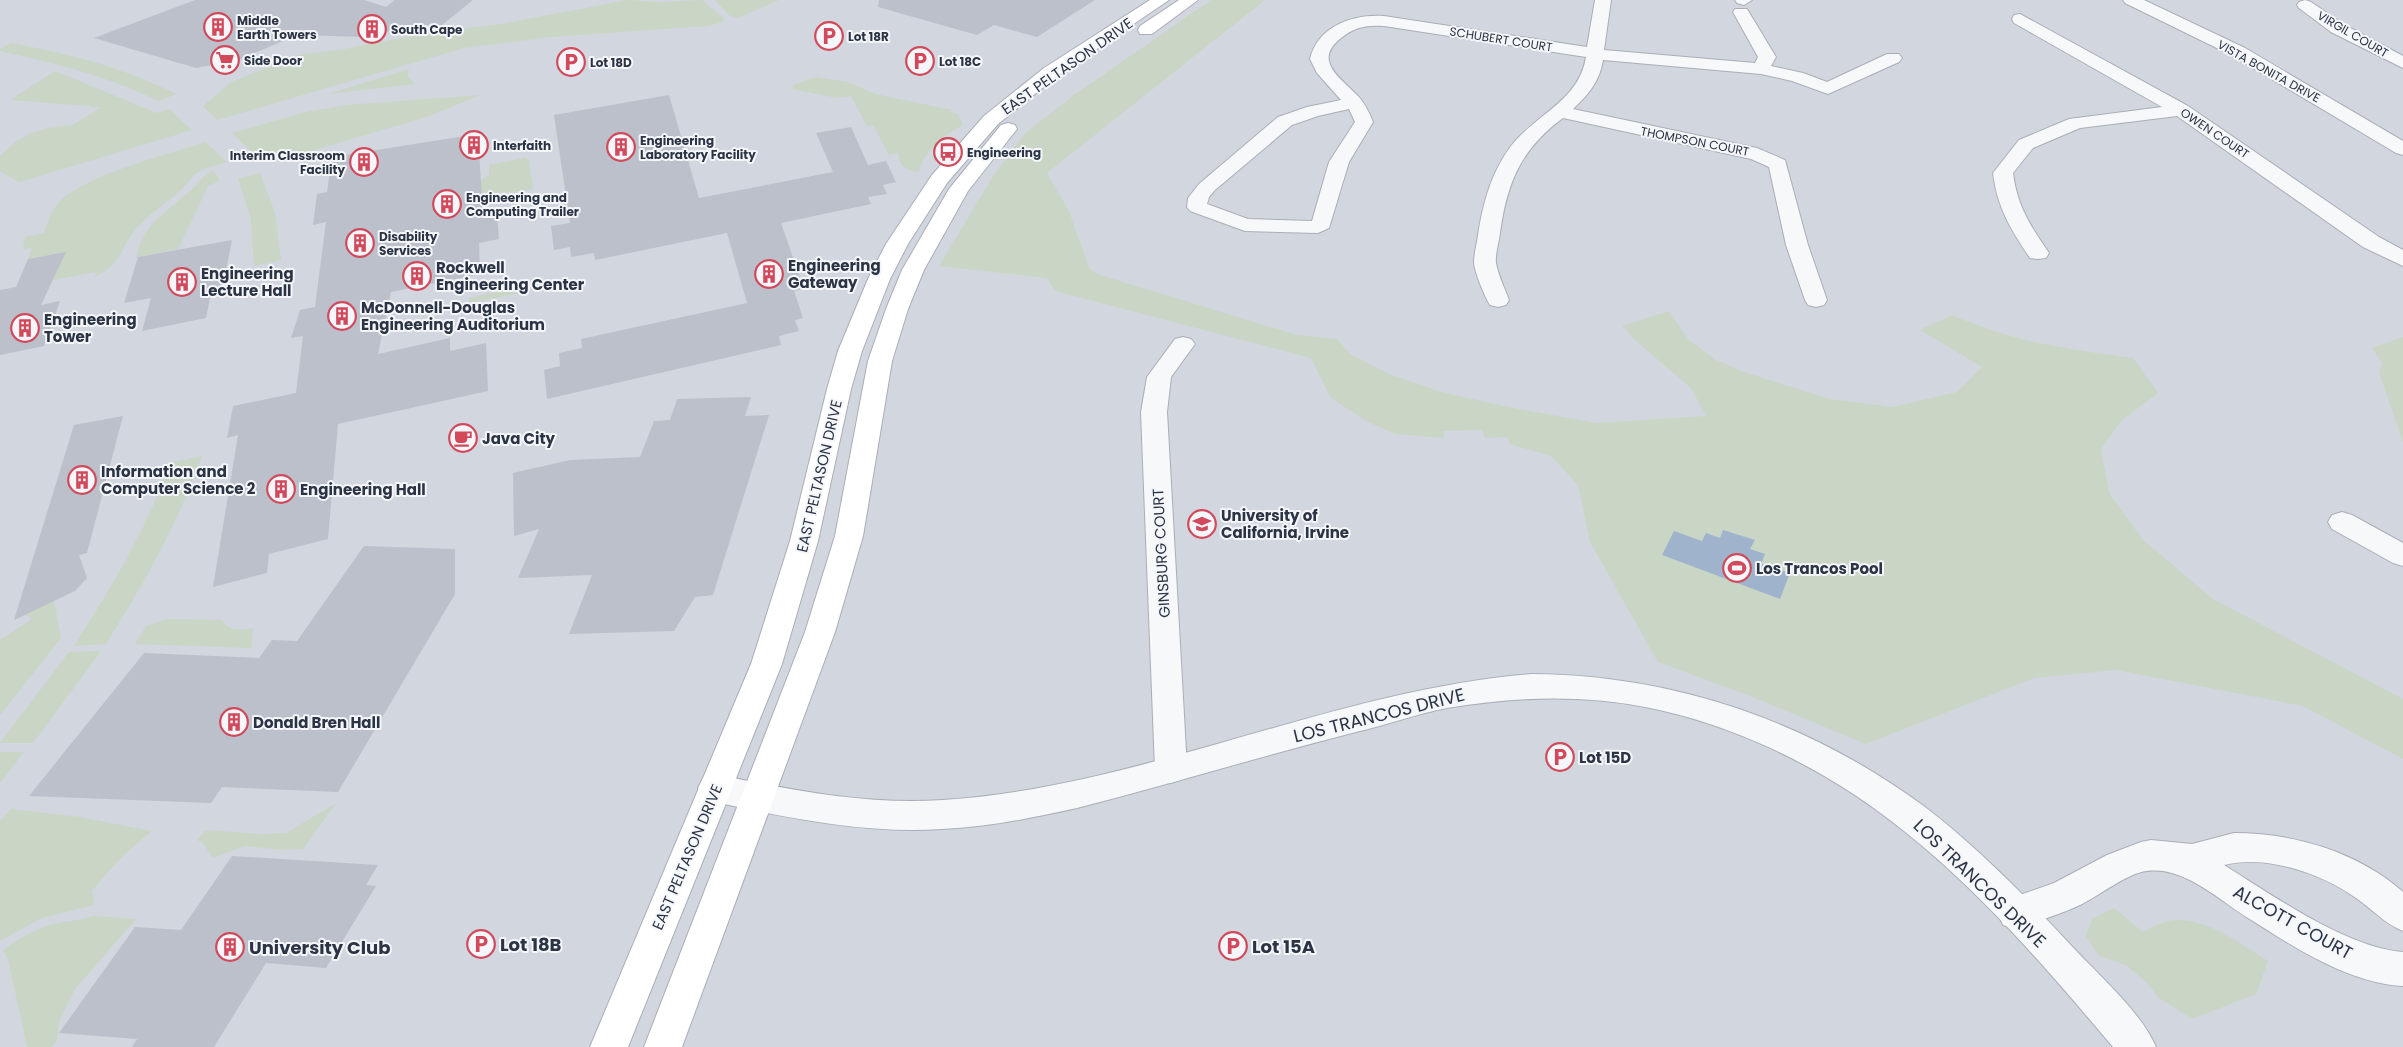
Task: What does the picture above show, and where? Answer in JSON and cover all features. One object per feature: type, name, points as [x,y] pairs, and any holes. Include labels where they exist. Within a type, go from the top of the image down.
[{"type":"main road","name":"EAST PELTASON DRIVE","points":[[608,1047],[732,752],[781,623],[806,536],[839,391],[858,329],[877,280],[901,236],[930,191],[955,159],[992,119],[1048,75],[1161,0]]},
{"type":"main road","name":"EAST PELTASON DRIVE","points":[[1070,79],[1190,0]]},
{"type":"main road","name":"EAST PELTASON DRIVE","points":[[664,1047],[820,632],[846,545],[880,360],[896,309],[913,270],[959,189],[1010,126],[1045,97]]},
{"type":"street","points":[[1498,300],[1485,263],[1493,208],[1503,175],[1519,149],[1542,125],[1560,112],[1580,92],[1592,74],[1603,0]]},
{"type":"street","name":"VISTA BONITA DRIVE","points":[[2131,0],[2239,52],[2403,149]]},
{"type":"street","points":[[1743,4],[1767,57],[1761,70]]},
{"type":"street","name":"VIRGIL COURT","points":[[2305,5],[2337,28],[2403,63]]},
{"type":"street","name":"OWEN COURT","points":[[2020,19],[2181,110],[2371,242],[2403,259]]},
{"type":"street","name":"SCHUBERT COURT","points":[[1354,103],[1314,111],[1285,121],[1208,186],[1199,195],[1196,202],[1197,207],[1252,226],[1318,227],[1322,224],[1328,195],[1339,162],[1363,127],[1363,115],[1354,103],[1318,65],[1318,54],[1324,43],[1356,20],[1384,21],[1596,54],[1761,70],[1797,77],[1828,89],[1893,58]]},
{"type":"street","points":[[1797,77],[1822,68],[1850,79]]},
{"type":"street","points":[[2038,253],[2014,219],[2005,196],[2003,174],[2026,144],[2076,123],[2181,110]]},
{"type":"street","name":"THOMPSON COURT","points":[[1560,112],[1757,154],[1778,164],[1782,176],[1786,205],[1816,300]]},
{"type":"street","name":"GINSBURG COURT","points":[[1171,769],[1154,412],[1159,377],[1183,344]]},
{"type":"street","points":[[2342,522],[2403,556]]},
{"type":"street","name":"LOS TRANCOS DRIVE","points":[[716,788],[792,805],[846,811],[939,815],[1016,807],[1171,769],[1449,695],[1534,686],[1618,691],[1694,708],[1757,729],[1840,769],[1893,802],[1942,842],[2016,913],[2116,1020],[2137,1047]]},
{"type":"street","name":"ALCOTT COURT","points":[[2016,913],[2054,900],[2143,856],[2188,860],[2233,848],[2267,849],[2294,854],[2326,864],[2387,899],[2403,915]]},
{"type":"street","name":"ALCOTT COURT","points":[[2188,860],[2317,939],[2365,962],[2396,971],[2403,969]]},
{"type":"shaded area","name":"University of California, Irvine","points":[[0,0],[2403,0],[2403,1047],[0,1047]]},
{"type":"green space","points":[[627,0],[657,2],[702,0],[724,18],[722,22],[708,26],[551,37],[464,48],[217,120],[203,106],[231,82],[298,55],[344,49],[433,32],[501,24]]},
{"type":"green space","points":[[715,0],[779,0],[738,18],[730,16]]},
{"type":"green space","points":[[1211,0],[1265,0],[1047,173],[1069,211],[1089,268],[1097,274],[1297,335],[1337,339],[1350,354],[1389,374],[1441,392],[1518,409],[1597,423],[1706,416],[1691,388],[1636,341],[1622,326],[1669,311],[1688,339],[1716,360],[1744,372],[1830,399],[1893,407],[1957,392],[1982,367],[1920,330],[1952,315],[2019,338],[2063,348],[2133,358],[2158,393],[2121,421],[2101,449],[2109,493],[2143,540],[2213,599],[2403,699],[2403,759],[2303,706],[2116,670],[2034,678],[1866,744],[1750,696],[1658,662],[1590,542],[1578,485],[1551,456],[1510,444],[1507,437],[1485,438],[1482,430],[1443,431],[1444,438],[1395,434],[1368,422],[1331,398],[1311,358],[1055,291],[1047,278],[939,266],[990,181],[1024,134],[1074,95]]},
{"type":"green space","points":[[11,43],[54,52],[116,69],[176,94],[159,101],[119,84],[81,71],[0,51],[0,49]]},
{"type":"green space","points":[[409,69],[407,76],[415,84],[328,94]]},
{"type":"green space","points":[[55,71],[157,113],[169,109],[192,130],[20,182],[0,172],[0,156],[28,134],[48,128],[73,125],[101,107],[10,100]]},
{"type":"green space","points":[[815,77],[848,82],[875,94],[952,110],[950,112],[958,114],[963,125],[949,133],[936,144],[925,158],[919,172],[910,170],[904,167],[898,153],[889,155],[873,125],[867,126],[851,96],[837,98],[792,89],[794,85]]},
{"type":"green space","points":[[480,95],[430,116],[311,151],[271,154],[258,158],[232,133],[306,112],[347,105]]},
{"type":"green space","points":[[205,142],[227,162],[198,172],[177,194],[141,223],[130,237],[120,256],[104,272],[95,277],[96,272],[53,280],[65,252],[28,259],[32,248],[23,249],[25,237],[44,233],[56,205],[71,192],[128,166]]},
{"type":"green space","points":[[525,158],[529,160],[533,189],[481,194],[480,180],[489,175],[489,165]]},
{"type":"green space","points":[[213,170],[220,181],[208,186],[178,249],[136,257],[145,234],[158,218]]},
{"type":"green space","points":[[260,173],[275,213],[281,260],[254,266],[251,219],[238,179]]},
{"type":"green space","points":[[519,287],[520,293],[469,303],[469,298]]},
{"type":"green space","points":[[2403,337],[2403,442],[2379,372],[2382,363],[2372,348]]},
{"type":"green space","points":[[202,456],[171,530],[134,598],[106,644],[74,646],[127,558],[161,488],[170,463]]},
{"type":"green space","points":[[54,601],[61,638],[0,715],[0,640],[32,619],[24,614]]},
{"type":"green space","points":[[168,619],[222,620],[228,627],[240,630],[253,628],[251,648],[135,644],[146,626]]},
{"type":"green space","points":[[101,651],[33,743],[0,743],[69,652]]},
{"type":"green space","points":[[0,752],[24,752],[0,783]]},
{"type":"green space","points":[[336,803],[303,849],[283,850],[245,846],[213,858],[202,842],[197,840],[206,830],[261,834],[286,833]]},
{"type":"green space","points":[[11,809],[80,817],[152,831],[120,859],[92,891],[94,905],[42,918],[0,941],[0,821]]},
{"type":"green space","points":[[2114,908],[2143,932],[2168,921],[2188,921],[2212,928],[2236,940],[2268,961],[2256,994],[2192,1019],[2159,998],[2147,983],[2126,965],[2099,956],[2086,936],[2092,919]]},
{"type":"green space","points":[[93,916],[136,919],[75,989],[59,1021],[57,1040],[52,1047],[27,1047],[8,959],[3,950],[44,927]]},
{"type":"water","name":"Los Trancos Pool","points":[[1723,530],[1755,540],[1750,549],[1765,554],[1761,564],[1790,573],[1780,599],[1662,555],[1674,531],[1702,541],[1706,533],[1720,538]]},
{"type":"building","name":"Middle Earth Towers","points":[[195,0],[364,0],[386,7],[395,0],[473,0],[442,25],[397,25],[385,34],[370,33],[365,37],[297,35],[238,60],[196,68],[94,38]]},
{"type":"building","points":[[879,0],[1095,0],[1037,37],[994,25],[977,35],[878,7]]},
{"type":"building","name":"Engineering Gateway","points":[[669,95],[699,198],[833,172],[816,133],[851,127],[868,165],[886,161],[896,182],[883,185],[887,194],[868,197],[871,204],[781,223],[804,289],[794,291],[803,318],[795,320],[799,331],[779,336],[781,345],[547,399],[544,370],[560,366],[559,353],[582,348],[581,339],[747,303],[727,233],[595,260],[594,253],[571,257],[570,247],[554,250],[551,226],[570,223],[554,115]]},
{"type":"building","points":[[478,134],[483,216],[497,213],[499,239],[479,243],[480,274],[391,292],[378,354],[450,338],[450,351],[486,343],[488,391],[338,424],[328,539],[269,554],[267,573],[213,587],[238,435],[227,438],[233,406],[296,393],[303,336],[291,338],[300,310],[315,307],[326,222],[313,225],[317,194],[327,192],[332,157]]},
{"type":"building","name":"Engineering Lecture Hall","points":[[232,240],[222,291],[211,293],[206,318],[142,331],[151,298],[124,303],[138,257]]},
{"type":"building","name":"Engineering Tower","points":[[66,252],[41,305],[60,301],[44,346],[0,355],[0,290],[16,287],[28,259]]},
{"type":"building","points":[[751,397],[745,416],[769,415],[713,595],[695,597],[674,631],[569,634],[592,575],[518,578],[539,529],[514,536],[513,473],[570,460],[640,457],[654,421],[670,420],[677,399]]},
{"type":"building","name":"Information and Computer Science 2","points":[[123,416],[87,553],[79,555],[87,578],[75,591],[14,620],[74,425]]},
{"type":"building","name":"Donald Bren Hall","points":[[364,546],[455,549],[455,594],[338,792],[222,787],[211,803],[29,796],[144,653],[259,658],[272,640],[297,641]]},
{"type":"building","name":"University Club","points":[[232,856],[378,865],[366,885],[376,886],[326,968],[266,963],[214,1047],[132,1047],[137,1039],[59,1033],[135,927],[181,930]]},
{"type":"place","name":"Middle Earth Towers","points":[[218,27]]},
{"type":"place","name":"South Cape","points":[[372,29]]},
{"type":"place","name":"Lot 18R","points":[[829,36]]},
{"type":"place","name":"Side Door","points":[[225,60]]},
{"type":"place","name":"Lot 18C","points":[[920,61]]},
{"type":"place","name":"Lot 18D","points":[[571,62]]},
{"type":"place","name":"Interfaith","points":[[474,145]]},
{"type":"place","name":"Engineering Laboratory Facility","points":[[621,147]]},
{"type":"place","name":"Engineering","points":[[948,152]]},
{"type":"place","name":"Interim Classroom Facility","points":[[364,162]]},
{"type":"place","name":"Engineering and Computing Trailer","points":[[447,204]]},
{"type":"place","name":"Disability Services","points":[[360,243]]},
{"type":"place","name":"Engineering Gateway","points":[[769,274]]},
{"type":"place","name":"Rockwell Engineering Center","points":[[417,276]]},
{"type":"place","name":"Engineering Lecture Hall","points":[[182,282]]},
{"type":"place","name":"McDonnell-Douglas Engineering Auditorium","points":[[342,316]]},
{"type":"place","name":"Engineering Tower","points":[[25,328]]},
{"type":"place","name":"Java City","points":[[463,438]]},
{"type":"place","name":"Information and Computer Science 2","points":[[82,480]]},
{"type":"place","name":"Engineering Hall","points":[[281,489]]},
{"type":"place","name":"University of California, Irvine","points":[[1202,524]]},
{"type":"place","name":"Los Trancos Pool","points":[[1737,568]]},
{"type":"place","name":"Donald Bren Hall","points":[[234,722]]},
{"type":"place","name":"Lot 15D","points":[[1560,757]]},
{"type":"place","name":"Lot 18B","points":[[481,944]]},
{"type":"place","name":"Lot 15A","points":[[1233,946]]},
{"type":"place","name":"University Club","points":[[230,947]]}]
